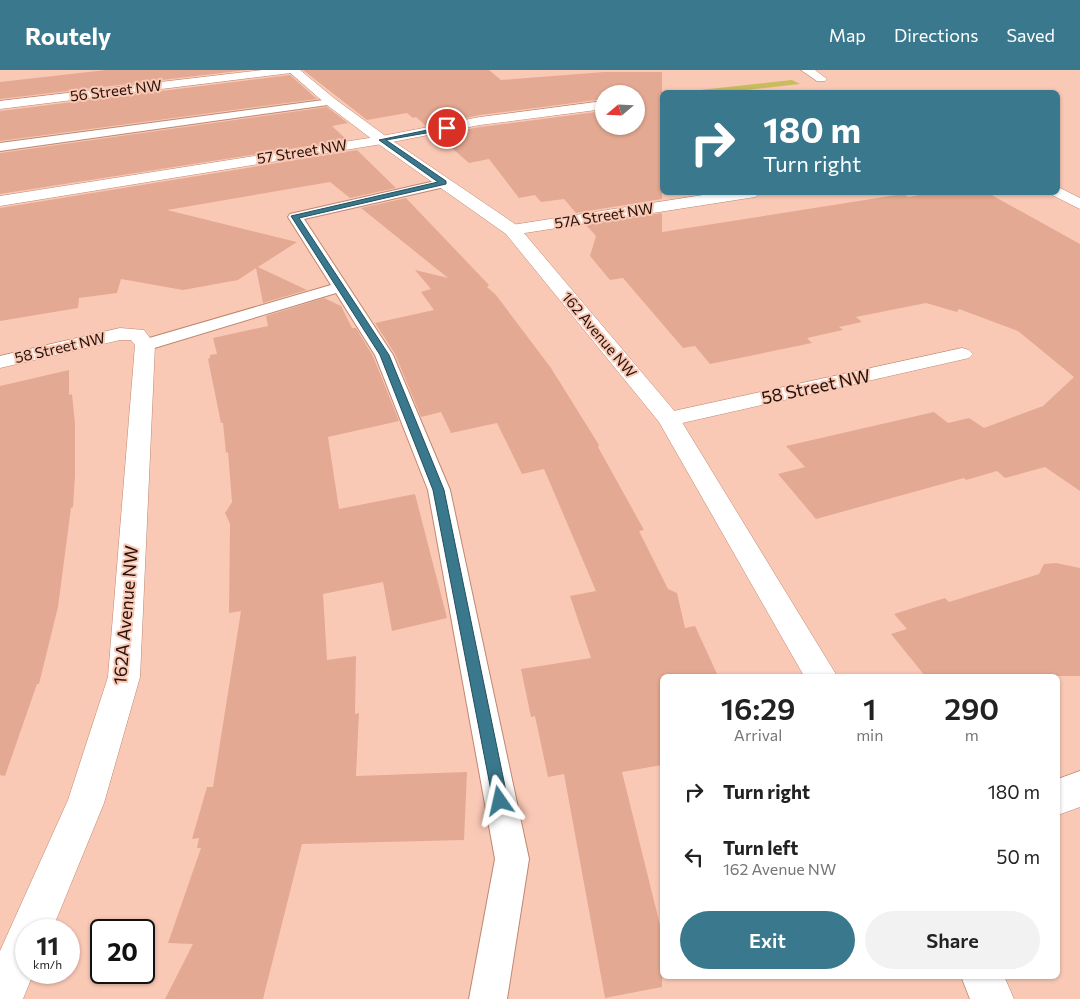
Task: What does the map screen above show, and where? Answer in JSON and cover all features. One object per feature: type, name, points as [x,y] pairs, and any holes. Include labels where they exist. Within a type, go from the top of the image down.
[{"type":"street","name":"162 Avenue NW","points":[[292,70],[382,140],[512,230],[669,419],[820,674]]},
{"type":"street","name":"56 Street NW","points":[[0,105],[292,70]]},
{"type":"street","points":[[807,70],[821,79]]},
{"type":"street","name":"57 Street NW","points":[[0,200],[382,140],[480,121],[595,106]]},
{"type":"street","points":[[1060,194],[1080,204]]},
{"type":"street","name":"57A Street NW","points":[[512,230],[736,195]]},
{"type":"street","name":"58 Street NW","points":[[0,362],[132,339]]},
{"type":"street","name":"162A Avenue NW","points":[[36,919],[86,803],[124,677],[132,339]]},
{"type":"street","name":"58 Street NW","points":[[669,419],[962,354]]},
{"type":"street","points":[[1060,796],[1080,789]]},
{"type":"street","points":[[1,999],[15,966]]},
{"type":"street","points":[[983,979],[992,999]]},
{"type":"lane","points":[[0,147],[331,102]]},
{"type":"lane","points":[[444,182],[295,216],[384,355],[439,490],[512,859],[488,999]]},
{"type":"lane","points":[[132,339],[340,287]]},
{"type":"shaded area","points":[[792,80],[800,84],[748,90],[700,90]]},
{"type":"building","points":[[106,70],[247,70],[0,99],[0,82]]},
{"type":"building","points":[[303,70],[489,70],[501,80],[604,72],[662,72],[662,90],[660,90],[660,195],[662,195],[662,199],[576,213],[564,199],[541,202],[535,195],[519,198],[489,159],[469,163],[437,135],[480,127],[595,112],[595,135],[645,135],[645,85],[595,85],[595,100],[480,115],[426,126],[416,117],[413,118],[407,113],[367,120]]},
{"type":"building","points":[[290,75],[317,99],[0,141],[0,111]]},
{"type":"building","points":[[327,107],[348,123],[332,126],[347,140],[0,194],[0,153]]},
{"type":"building","points":[[357,150],[396,188],[350,198],[330,182],[167,210],[297,242],[258,267],[307,290],[263,303],[256,268],[238,280],[183,290],[121,279],[117,293],[79,298],[78,308],[0,321],[0,208]]},
{"type":"building","points":[[897,195],[909,197],[919,195],[991,195],[1080,244],[1080,491],[1045,467],[1005,478],[997,471],[966,480],[964,478],[816,519],[778,474],[805,467],[786,446],[934,412],[948,423],[969,418],[984,428],[1043,406],[1074,377],[1018,331],[959,309],[957,312],[926,303],[856,317],[862,322],[839,327],[843,330],[807,338],[812,343],[710,364],[695,346],[683,348],[623,278],[610,280],[590,256],[596,236],[586,225],[662,213],[662,232]]},
{"type":"building","points":[[406,198],[489,285],[487,287],[496,295],[551,368],[599,445],[598,447],[644,530],[639,531],[668,589],[677,593],[685,628],[695,626],[717,674],[660,674],[660,765],[622,772],[660,925],[660,979],[662,979],[662,987],[605,998],[564,774],[548,777],[535,716],[531,717],[521,669],[591,658],[570,596],[596,591],[544,469],[522,474],[497,423],[451,433],[441,412],[421,417],[395,354],[375,323],[434,310],[421,292],[431,289],[415,270],[448,278],[361,208]]},
{"type":"building","points":[[324,298],[341,306],[352,328],[356,328],[373,356],[399,421],[328,437],[339,509],[415,494],[447,618],[392,631],[383,582],[323,594],[327,660],[356,656],[355,714],[359,713],[356,776],[467,772],[464,840],[302,844],[263,999],[165,999],[193,944],[168,943],[201,848],[197,848],[199,838],[192,839],[207,787],[213,787],[241,611],[229,613],[230,524],[225,513],[232,502],[228,452],[226,453],[223,423],[221,423],[208,359],[210,355],[217,354],[213,338],[268,326],[266,316]]},
{"type":"building","points":[[69,370],[69,395],[72,394],[75,424],[75,475],[73,507],[71,508],[58,607],[39,684],[37,684],[5,776],[0,775],[0,386]]},
{"type":"building","points":[[1056,563],[1080,568],[1080,676],[1060,676],[1060,674],[923,674],[891,634],[907,629],[894,614],[945,598],[949,602],[1039,574],[1044,564]]},
{"type":"route","points":[[447,128],[382,140],[444,182],[295,216],[384,355],[439,490],[500,801]]}]
